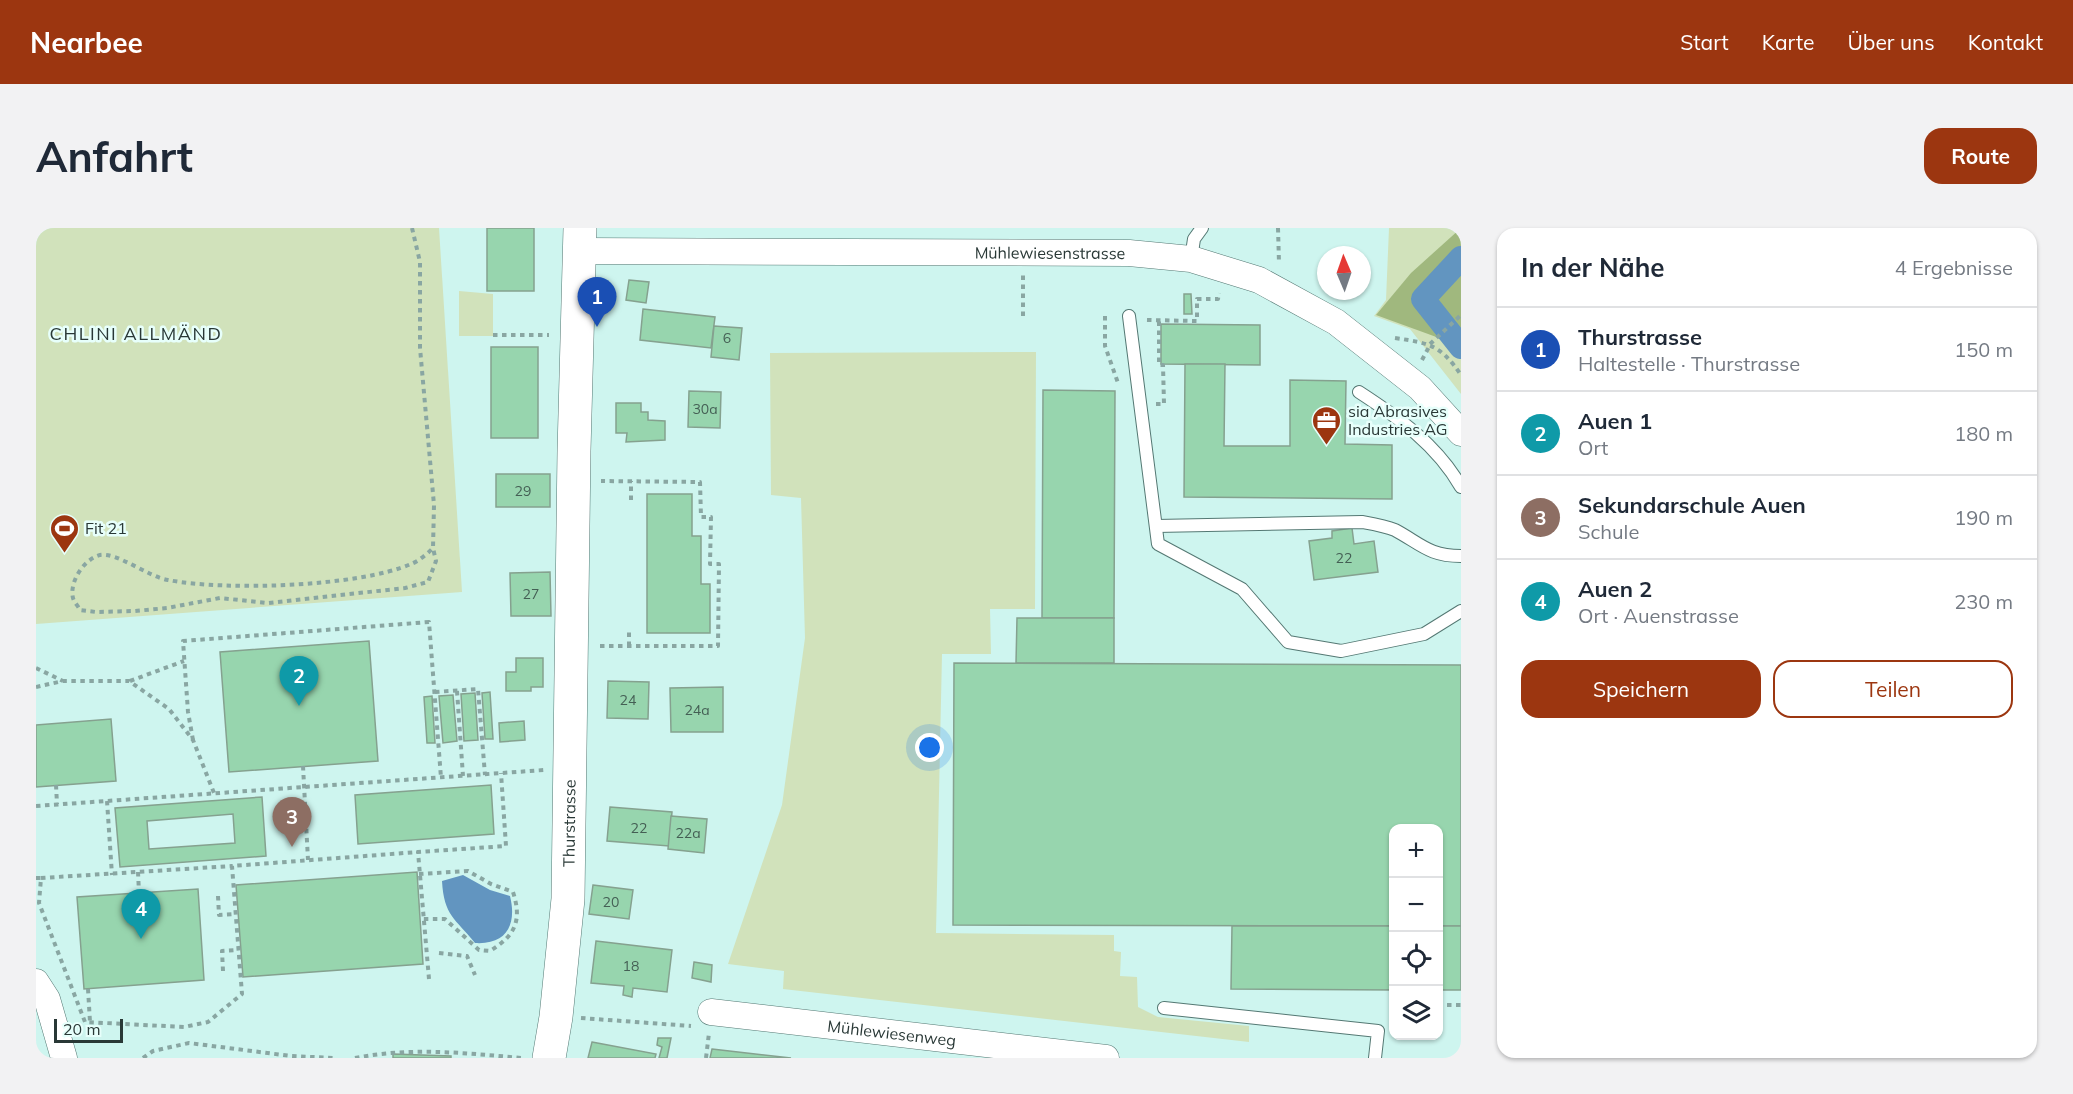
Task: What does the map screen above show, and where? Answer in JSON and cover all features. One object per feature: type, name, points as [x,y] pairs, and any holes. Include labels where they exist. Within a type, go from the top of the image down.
[{"type":"street","name":"Mühlewiesenstrasse","points":[[580,240],[1129,253],[1191,242],[1220,268],[1274,288],[1336,322],[1420,388],[1461,433]]},
{"type":"street","name":"Thurstrasse","points":[[549,1058],[556,1017],[568,898],[580,240]]},
{"type":"street","points":[[36,982],[47,999],[64,1058]]},
{"type":"street","name":"Mühlewiesenweg","points":[[704,1019],[1106,1058]]},
{"type":"lane","points":[[1191,242],[1202,228]]},
{"type":"lane","points":[[1129,318],[1158,544],[1242,590],[1288,642],[1341,651],[1424,634],[1461,611]]},
{"type":"lane","points":[[1359,392],[1399,418],[1429,443],[1461,487]]},
{"type":"lane","points":[[1156,526],[1362,522],[1394,530],[1423,549],[1443,556],[1461,556]]},
{"type":"lane","points":[[1164,1008],[1378,1031],[1375,1058]]},
{"type":"path","points":[[412,228],[420,262],[420,348],[434,505],[436,561],[428,582],[405,588],[268,603],[220,598],[167,608],[96,612],[80,609],[73,598],[75,578],[86,563],[101,555],[117,558],[166,580],[219,585],[269,584],[367,578],[413,564],[434,548]]},
{"type":"path","points":[[1274,288],[1280,273],[1278,228]]},
{"type":"path","points":[[1129,318],[1197,321],[1197,299],[1218,299],[1220,268]]},
{"type":"path","points":[[1460,316],[1430,344],[1443,351],[1461,375]]},
{"type":"path","points":[[493,335],[578,335]]},
{"type":"path","points":[[573,645],[718,646],[719,564],[710,564],[711,517],[701,517],[700,482],[574,481]]},
{"type":"path","points":[[631,481],[631,500]]},
{"type":"path","points":[[214,794],[193,740],[183,641],[429,622],[441,778]]},
{"type":"path","points":[[629,628],[629,646]]},
{"type":"path","points":[[36,687],[63,681],[129,681],[184,661]]},
{"type":"path","points":[[36,668],[63,681]]},
{"type":"path","points":[[129,681],[170,709],[193,740]]},
{"type":"path","points":[[435,692],[478,689],[485,775]]},
{"type":"path","points":[[456,690],[463,776]]},
{"type":"path","points":[[303,766],[308,860]]},
{"type":"path","points":[[36,806],[570,769]]},
{"type":"path","points":[[232,866],[242,994],[208,1022],[184,1027],[86,1022],[39,903],[39,878],[112,875],[308,860],[506,846],[501,773]]},
{"type":"path","points":[[56,785],[57,804]]},
{"type":"path","points":[[107,801],[112,875]]},
{"type":"path","points":[[418,852],[429,979]]},
{"type":"path","points":[[419,874],[468,871],[490,884],[513,892],[519,911],[510,936],[490,951],[479,950],[445,919],[423,919]]},
{"type":"path","points":[[138,873],[139,893]]},
{"type":"path","points":[[218,896],[219,915],[236,914]]},
{"type":"path","points":[[223,971],[222,951],[238,950]]},
{"type":"path","points":[[439,953],[454,952],[467,956],[475,975]]},
{"type":"path","points":[[88,988],[90,1022]]},
{"type":"path","points":[[1443,1005],[1461,1005]]},
{"type":"path","points":[[556,1017],[704,1019]]},
{"type":"path","points":[[143,1058],[153,1051],[189,1043],[291,1056],[334,1058]]},
{"type":"path","points":[[355,1058],[380,1053],[443,1052],[526,1058]]},
{"type":"green space","points":[[36,228],[439,228],[462,592],[36,624]]},
{"type":"green space","points":[[1389,228],[1461,228],[1461,394],[1410,329],[1374,316],[1386,300]]},
{"type":"green space","points":[[1461,228],[1461,346],[1376,315],[1411,273]]},
{"type":"green space","points":[[459,291],[493,294],[493,336],[459,336]]},
{"type":"green space","points":[[1036,352],[1035,609],[990,609],[991,654],[942,654],[936,933],[1114,935],[1114,951],[1121,952],[1120,976],[1137,977],[1138,1007],[1158,1017],[1249,1026],[1249,1042],[783,989],[784,971],[728,964],[782,805],[805,638],[801,498],[771,495],[770,353]]},
{"type":"water","points":[[463,875],[490,890],[510,896],[512,915],[510,924],[507,931],[495,940],[475,943],[456,922],[448,909],[442,881]]},
{"type":"building","points":[[487,228],[534,228],[534,291],[487,291]]},
{"type":"building","points":[[629,280],[649,282],[646,303],[626,300]]},
{"type":"building","points":[[1184,294],[1191,294],[1192,314],[1184,314]]},
{"type":"building","points":[[643,309],[715,317],[711,348],[640,340]]},
{"type":"building","points":[[1161,324],[1260,325],[1260,365],[1161,364]]},
{"type":"building","points":[[714,326],[742,328],[739,360],[711,357]]},
{"type":"building","points":[[491,347],[538,347],[538,438],[491,438]]},
{"type":"building","points":[[1185,364],[1225,364],[1224,446],[1290,446],[1290,380],[1346,381],[1345,444],[1392,445],[1392,499],[1184,497]]},
{"type":"building","points":[[1043,390],[1115,391],[1114,618],[1042,618]]},
{"type":"building","points":[[689,391],[721,392],[720,428],[688,427]]},
{"type":"building","points":[[616,403],[641,403],[641,412],[648,412],[648,420],[665,421],[665,440],[626,442],[627,433],[616,433]]},
{"type":"building","points":[[496,474],[550,474],[550,507],[496,507]]},
{"type":"building","points":[[647,494],[692,494],[692,536],[701,536],[701,584],[710,584],[710,633],[647,633]]},
{"type":"building","points":[[1352,528],[1354,544],[1374,541],[1378,572],[1314,580],[1309,541],[1332,538],[1332,531]]},
{"type":"building","points":[[550,572],[551,616],[511,616],[510,573]]},
{"type":"building","points":[[1017,618],[1114,618],[1114,663],[1016,663]]},
{"type":"building","points":[[369,641],[378,761],[229,772],[220,652]]},
{"type":"building","points":[[516,658],[543,658],[543,687],[531,687],[531,691],[506,691],[506,672],[516,672]]},
{"type":"building","points":[[954,663],[1461,665],[1461,926],[1443,926],[1443,824],[1389,824],[1389,926],[953,925]]},
{"type":"building","points":[[608,681],[649,682],[648,719],[607,718]]},
{"type":"building","points":[[723,687],[723,732],[671,732],[670,688]]},
{"type":"building","points":[[490,692],[493,739],[485,739],[482,693]]},
{"type":"building","points":[[475,693],[478,740],[464,741],[461,694]]},
{"type":"building","points":[[453,695],[457,741],[443,743],[439,696]]},
{"type":"building","points":[[432,696],[435,743],[427,743],[424,697]]},
{"type":"building","points":[[111,719],[116,781],[36,787],[36,725]]},
{"type":"building","points":[[524,721],[525,740],[500,742],[499,723]]},
{"type":"building","points":[[491,785],[494,834],[358,844],[355,795]]},
{"type":"building","points":[[262,797],[266,856],[120,867],[115,808]],"holes":[[[233,814],[235,843],[149,849],[147,821]]]},
{"type":"building","points":[[610,807],[672,812],[669,846],[607,841]]},
{"type":"building","points":[[671,816],[707,819],[704,853],[668,849]]},
{"type":"building","points":[[417,872],[423,964],[243,977],[236,885]]},
{"type":"building","points":[[593,885],[633,890],[629,919],[589,914]]},
{"type":"building","points":[[198,889],[204,980],[84,989],[77,897]]},
{"type":"building","points":[[1232,926],[1389,926],[1389,990],[1231,989]]},
{"type":"building","points":[[1443,926],[1461,926],[1461,990],[1443,990]]},
{"type":"building","points":[[596,941],[672,950],[667,992],[633,988],[632,997],[623,995],[624,986],[591,983]]},
{"type":"building","points":[[694,962],[712,965],[711,982],[692,978]]},
{"type":"building","points":[[658,1038],[671,1038],[667,1058],[659,1058],[662,1047],[657,1045]]},
{"type":"building","points":[[592,1042],[656,1054],[655,1058],[588,1058]]},
{"type":"building","points":[[712,1049],[791,1058],[710,1058]]},
{"type":"building","points":[[393,1054],[451,1056],[451,1058],[393,1058]]},
{"type":"waterway","points":[[1461,258],[1423,299],[1461,347]]},
{"type":"place","name":"Thurstrasse","points":[[597,327]]},
{"type":"place","name":"sia Abrasives Industries AG","points":[[1327,446]]},
{"type":"place","name":"Fit 21","points":[[64,554]]},
{"type":"place","name":"Auen 1","points":[[299,706]]},
{"type":"place","name":"Sekundarschule Auen","points":[[292,847]]},
{"type":"place","name":"Auen 2","points":[[141,939]]},
{"type":"district","name":"CHLINI ALLMÄND","points":[[136,333]]}]
